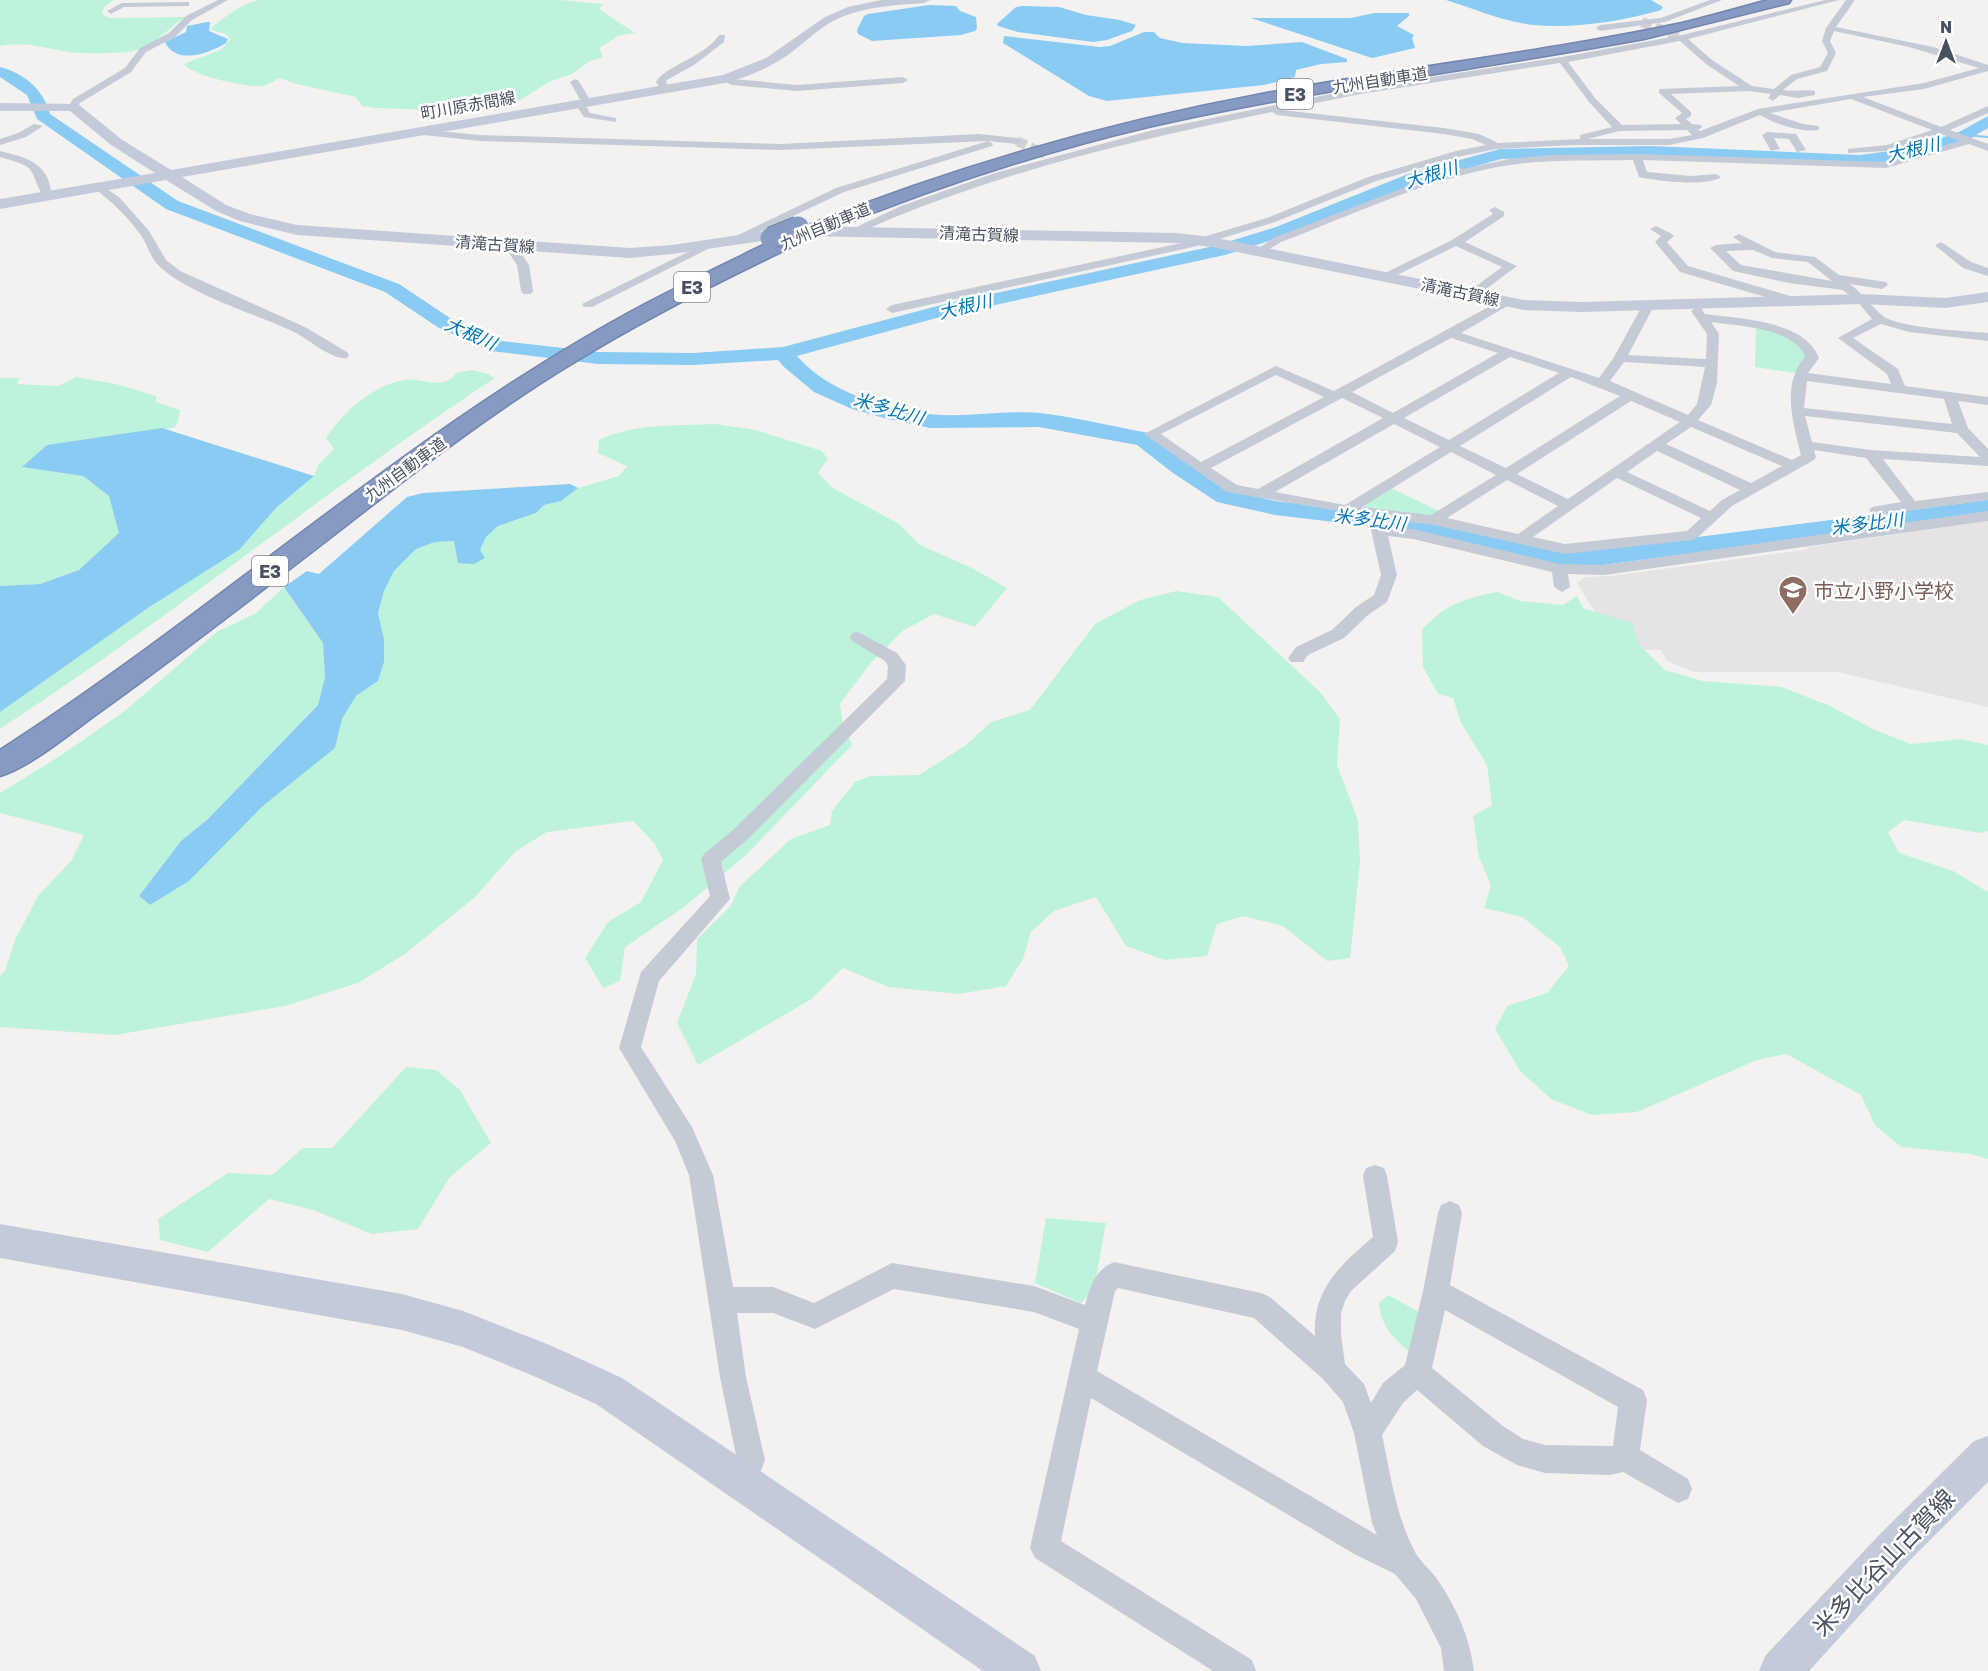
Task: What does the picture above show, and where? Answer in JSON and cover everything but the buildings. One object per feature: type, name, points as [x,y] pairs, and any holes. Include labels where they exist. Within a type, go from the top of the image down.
[{"type":"highway","points":[[1637,31],[1742,0]]},
{"type":"highway","name":"九州自動車道","points":[[585,340],[795,233],[874,197],[962,166],[1134,119],[1269,92],[1637,31],[1763,0]]},
{"type":"highway","name":"九州自動車道","points":[[0,744],[151,641],[362,480],[585,340],[700,272],[771,238],[818,228],[899,196],[972,171],[1147,123],[1319,89],[1644,35],[1784,0]]},
{"type":"highway","name":"九州自動車道","points":[[0,765],[164,651],[384,484],[492,406],[528,375]]},
{"type":"main road","name":"町川原赤間線","points":[[0,204],[725,79],[769,62],[835,16],[876,4],[924,0]]},
{"type":"main road","points":[[0,107],[25,109],[71,107]]},
{"type":"main road","name":"清滝古賀線","points":[[71,107],[96,128],[163,175],[232,213],[281,227],[630,253],[674,251],[740,238],[788,232],[1207,241],[1505,302],[1551,306],[1648,306],[1696,311],[1793,301],[1862,299],[1945,303],[1988,297]]},
{"type":"main road","points":[[0,1241],[402,1312],[463,1329],[538,1359],[609,1391],[1020,1671]]},
{"type":"main road","name":"米多比谷山古賀線","points":[[1780,1671],[1896,1546],[1988,1455]]},
{"type":"street","points":[[177,11],[196,0]]},
{"type":"street","points":[[202,0],[208,0]]},
{"type":"street","points":[[71,107],[76,101],[128,70],[143,50],[172,35],[189,18],[224,0]]},
{"type":"street","points":[[1600,28],[1662,20],[1718,0]]},
{"type":"street","points":[[852,232],[905,208],[1050,156],[1360,91],[1562,60],[1682,38],[1835,0]]},
{"type":"street","points":[[1826,21],[1851,0]]},
{"type":"street","points":[[111,11],[122,4],[186,4]]},
{"type":"street","points":[[144,12],[153,4]]},
{"type":"street","points":[[1798,10],[1826,21],[1955,55],[1988,68]]},
{"type":"street","points":[[1758,112],[1779,93],[1780,87],[1794,77],[1824,69],[1832,53],[1826,41],[1826,21]]},
{"type":"street","points":[[666,90],[661,82],[663,78],[691,63],[722,37]]},
{"type":"street","points":[[1682,38],[1708,62],[1749,88]]},
{"type":"street","points":[[1562,60],[1592,100],[1619,128]]},
{"type":"street","points":[[1475,136],[1490,133],[1536,139],[1641,143],[1682,140],[1699,136],[1758,112],[1924,86],[1988,68]]},
{"type":"street","points":[[725,79],[732,82],[790,88],[903,80]]},
{"type":"street","points":[[575,81],[587,115],[613,120]]},
{"type":"street","points":[[1699,136],[1680,118],[1688,114],[1662,91],[1749,88],[1779,93],[1807,94],[1839,89],[1988,148]]},
{"type":"street","points":[[1842,151],[1882,150],[1940,130],[1988,109]]},
{"type":"street","points":[[1269,110],[1298,115],[1399,124],[1475,136],[1496,146]]},
{"type":"street","points":[[1758,112],[1802,127],[1815,128]]},
{"type":"street","points":[[0,142],[22,135],[38,126]]},
{"type":"street","points":[[892,309],[1007,282],[1207,241],[1271,220],[1372,179],[1460,153],[1496,146],[1576,140],[1619,128],[1722,127]]},
{"type":"street","points":[[418,132],[480,138],[781,147],[960,138],[1013,140],[840,190],[740,238]]},
{"type":"street","points":[[1759,148],[1775,149],[1806,150],[1792,136],[1767,135],[1775,149]]},
{"type":"street","points":[[1682,140],[1708,145]]},
{"type":"street","points":[[1260,252],[1277,240],[1415,187],[1462,172],[1509,162],[1549,158],[1701,158],[1886,165],[1970,141]]},
{"type":"street","points":[[0,154],[34,165],[43,174],[47,195]]},
{"type":"street","points":[[1637,158],[1643,175],[1690,179],[1716,177],[1701,158]]},
{"type":"street","points":[[101,186],[145,233],[161,262],[176,274],[214,293],[301,330],[342,355]]},
{"type":"street","points":[[1383,277],[1456,242],[1500,214],[1494,210]]},
{"type":"street","points":[[1656,230],[1668,236],[1661,242],[1684,269],[1793,301]]},
{"type":"street","points":[[1739,237],[1772,255],[1811,259],[1862,299],[1880,320],[1909,328],[1988,337]]},
{"type":"street","points":[[1456,242],[1511,266],[1470,295]]},
{"type":"street","points":[[516,245],[515,254],[523,265],[527,291]]},
{"type":"street","points":[[588,304],[708,245]]},
{"type":"street","points":[[1941,245],[1967,265],[1988,272]]},
{"type":"street","points":[[1756,246],[1716,248],[1737,268],[1789,279],[1846,287]]},
{"type":"street","points":[[1836,278],[1882,285]]},
{"type":"street","points":[[1200,468],[1405,359],[1505,302]]},
{"type":"street","points":[[1602,382],[1620,358],[1648,306]]},
{"type":"street","points":[[1519,540],[1690,421],[1704,405],[1710,382],[1713,334],[1696,311]]},
{"type":"street","points":[[1568,506],[1393,418],[1276,370],[1220,401],[1151,434],[1232,489],[1259,495],[1347,510],[1434,520],[1553,548],[1578,549],[1692,535],[1726,503],[1809,457],[1798,411],[1800,376],[1802,369],[1812,358],[1805,344],[1798,338],[1781,331],[1696,311]]},
{"type":"street","points":[[1880,320],[1844,338],[1893,372],[1899,389]]},
{"type":"street","points":[[1449,333],[1602,382],[1793,466]]},
{"type":"street","points":[[1259,495],[1510,352]]},
{"type":"street","points":[[1620,358],[1712,363]]},
{"type":"street","points":[[1347,510],[1570,372]]},
{"type":"street","points":[[1800,376],[1988,401]]},
{"type":"street","points":[[1434,520],[1631,395]]},
{"type":"street","points":[[1949,396],[1961,429],[1988,457]]},
{"type":"street","points":[[1798,411],[1961,429]]},
{"type":"street","points":[[1656,445],[1751,489]]},
{"type":"street","points":[[1806,445],[1871,454],[1988,462]]},
{"type":"street","points":[[1871,454],[1911,505]]},
{"type":"street","points":[[1616,472],[1711,517]]},
{"type":"street","points":[[1877,510],[1988,496]]},
{"type":"street","points":[[1297,658],[1302,651],[1338,634],[1362,611],[1381,598],[1389,575],[1376,513]]},
{"type":"street","points":[[1378,531],[1422,536],[1559,569],[1604,570],[1988,516]]},
{"type":"street","points":[[1559,569],[1562,587]]},
{"type":"street","points":[[743,1481],[751,1460],[733,1377],[701,1175],[684,1135],[630,1048],[649,978],[720,899],[720,889],[712,871],[711,859],[740,835],[896,681],[897,665],[891,657],[858,637]]},
{"type":"street","points":[[1332,1370],[1327,1315],[1333,1296],[1342,1282],[1386,1242],[1375,1176]]},
{"type":"street","points":[[1368,1433],[1393,1393],[1417,1373],[1436,1291],[1450,1213]]},
{"type":"street","points":[[1241,1671],[1045,1548],[1081,1377],[1104,1284],[1114,1275],[1261,1306],[1332,1370],[1354,1394],[1368,1433],[1386,1523],[1405,1564],[1426,1589],[1448,1629],[1456,1647],[1459,1671]]},
{"type":"street","points":[[721,1300],[773,1300],[815,1316],[892,1276],[1035,1299],[1095,1320]]},
{"type":"street","points":[[1436,1291],[1634,1400],[1625,1457]]},
{"type":"street","points":[[1417,1373],[1493,1436],[1517,1450],[1545,1459],[1610,1461],[1625,1457],[1678,1489]]},
{"type":"street","points":[[1081,1377],[1366,1545],[1405,1564]]},
{"type":"shaded area","name":"市立小野小学校","points":[[1988,521],[1988,707],[1837,672],[1694,672],[1667,661],[1661,650],[1618,649],[1577,583],[1586,577],[1611,576],[1805,550],[1809,547]]},
{"type":"green space","points":[[0,0],[114,0],[105,6],[102,14],[109,18],[186,17],[151,44],[137,50],[83,53],[26,45],[0,46]]},
{"type":"green space","points":[[259,0],[560,0],[603,4],[599,9],[635,33],[620,35],[599,48],[603,57],[590,61],[572,74],[549,82],[517,102],[462,111],[362,106],[356,97],[296,84],[280,78],[262,86],[245,85],[209,77],[184,64],[222,49],[230,39],[227,35],[210,29],[227,15]]},
{"type":"green space","points":[[1756,328],[1787,336],[1797,344],[1808,359],[1795,373],[1755,367]]},
{"type":"green space","points":[[472,370],[495,378],[370,464],[63,687],[0,729],[0,712],[148,608],[239,550],[277,507],[314,476],[319,464],[334,449],[326,438],[359,402],[392,383],[404,380],[445,382],[456,373]]},
{"type":"green space","points":[[76,377],[116,384],[156,396],[156,402],[180,410],[178,422],[174,428],[47,445],[23,467],[83,476],[109,496],[120,533],[79,570],[40,584],[0,586],[0,378],[20,378],[17,384],[58,386]]},
{"type":"green space","points":[[715,424],[756,430],[822,451],[828,459],[818,473],[833,488],[899,524],[920,545],[972,568],[1007,588],[975,627],[934,614],[904,630],[869,665],[840,704],[842,719],[852,745],[746,855],[684,907],[625,947],[620,981],[603,988],[585,958],[608,922],[641,902],[663,860],[655,844],[633,821],[547,832],[516,851],[475,897],[405,954],[358,983],[285,1006],[115,1035],[0,1027],[0,976],[5,971],[15,940],[38,896],[71,861],[84,835],[0,813],[0,793],[63,754],[126,710],[218,631],[255,614],[284,587],[323,643],[325,677],[318,705],[208,819],[181,841],[139,896],[150,905],[189,881],[263,806],[335,748],[342,719],[356,696],[378,681],[384,662],[384,639],[378,613],[384,591],[394,571],[416,549],[435,542],[454,541],[485,559],[480,550],[486,537],[498,526],[535,513],[544,505],[561,501],[578,488],[619,476],[627,466],[598,453],[599,440],[641,428]]},
{"type":"green space","points":[[1389,487],[1441,512],[1434,517],[1358,509]]},
{"type":"green space","points":[[1176,591],[1218,597],[1320,692],[1340,719],[1337,765],[1358,820],[1360,862],[1350,958],[1327,961],[1283,926],[1243,916],[1217,924],[1207,956],[1164,960],[1126,946],[1096,897],[1054,911],[1031,932],[1023,959],[1006,986],[959,994],[888,987],[843,968],[810,1000],[698,1065],[677,1023],[696,974],[697,939],[730,907],[740,886],[791,839],[830,825],[832,811],[855,782],[870,776],[919,775],[966,745],[991,722],[1030,710],[1095,624],[1140,600]]},
{"type":"green space","points":[[1497,592],[1520,601],[1563,605],[1577,596],[1583,608],[1632,623],[1639,644],[1665,670],[1703,681],[1782,687],[1830,706],[1873,729],[1911,744],[1961,739],[1988,745],[1988,831],[1980,833],[1904,820],[1888,832],[1899,853],[1953,871],[1988,892],[1988,1159],[1971,1154],[1901,1147],[1875,1125],[1861,1095],[1786,1054],[1757,1060],[1637,1112],[1592,1115],[1551,1099],[1520,1071],[1495,1029],[1507,1006],[1547,993],[1569,966],[1560,947],[1522,917],[1484,908],[1491,886],[1479,857],[1473,816],[1492,805],[1487,765],[1461,723],[1453,698],[1438,694],[1423,667],[1422,630],[1430,621],[1456,604]]},
{"type":"green space","points":[[406,1067],[436,1070],[460,1090],[491,1143],[450,1177],[418,1229],[372,1234],[313,1210],[269,1199],[208,1252],[160,1240],[158,1219],[228,1173],[272,1175],[303,1148],[332,1148]]},
{"type":"green space","points":[[1046,1218],[1106,1223],[1094,1289],[1081,1303],[1035,1283]]},
{"type":"green space","points":[[1388,1295],[1421,1313],[1415,1357],[1386,1327],[1379,1303]]},
{"type":"water","points":[[1446,0],[1651,0],[1663,7],[1661,10],[1615,21],[1549,26],[1512,21]]},
{"type":"water","points":[[929,5],[956,6],[960,11],[976,17],[977,28],[975,31],[961,35],[872,41],[858,34],[857,30],[864,16],[868,14]]},
{"type":"water","points":[[1016,7],[1059,7],[1136,25],[1132,31],[1107,40],[1093,42],[1018,32],[998,26],[997,24]]},
{"type":"water","points":[[1374,13],[1409,13],[1409,16],[1397,26],[1414,35],[1412,38],[1415,48],[1372,58],[1251,18],[1351,18]]},
{"type":"water","points":[[210,22],[209,31],[228,39],[226,43],[203,53],[185,56],[177,54],[165,42],[186,32],[187,26]]},
{"type":"water","points":[[1144,32],[1154,32],[1160,38],[1182,43],[1247,46],[1302,42],[1347,59],[1347,62],[1321,64],[1296,70],[1295,77],[1264,85],[1107,101],[1089,96],[1003,43],[1004,36],[1100,47],[1110,46]]},
{"type":"water","points":[[162,428],[314,476],[277,507],[239,550],[148,608],[0,712],[0,586],[40,584],[79,570],[119,533],[109,496],[83,476],[22,467],[47,445]]},
{"type":"water","points":[[570,484],[578,488],[561,501],[544,505],[536,513],[498,526],[486,537],[480,550],[485,558],[474,564],[458,563],[454,541],[435,542],[416,549],[394,571],[384,591],[378,613],[384,639],[384,662],[378,681],[356,696],[342,719],[335,748],[263,806],[189,881],[150,905],[139,896],[181,841],[208,819],[318,705],[325,677],[323,643],[284,587],[307,571],[319,574],[407,497],[423,493]]},
{"type":"waterway","name":"大根川","points":[[0,71],[23,83],[33,92],[43,116],[172,205],[392,288],[446,324],[498,347],[598,358],[693,359],[784,353]]},
{"type":"waterway","name":"大根川","points":[[784,353],[941,311],[1218,251],[1282,231],[1414,178],[1500,154],[1650,151],[1860,160],[1898,155],[1932,146],[1965,135],[1988,121]]},
{"type":"waterway","points":[[1965,135],[1988,137]]},
{"type":"waterway","name":"米多比川","points":[[784,353],[791,363],[822,387],[860,404],[884,411],[930,421],[1039,420],[1144,439],[1181,468],[1226,497],[1275,508],[1410,524],[1524,551],[1564,557],[1596,558],[1988,507]]},
{"type":"tunnel","points":[[1642,22],[1682,38]]},
{"type":"tunnel","points":[[1017,141],[1045,154]]},
{"type":"place","name":"市立小野小学校","points":[[1793,616]]}]
